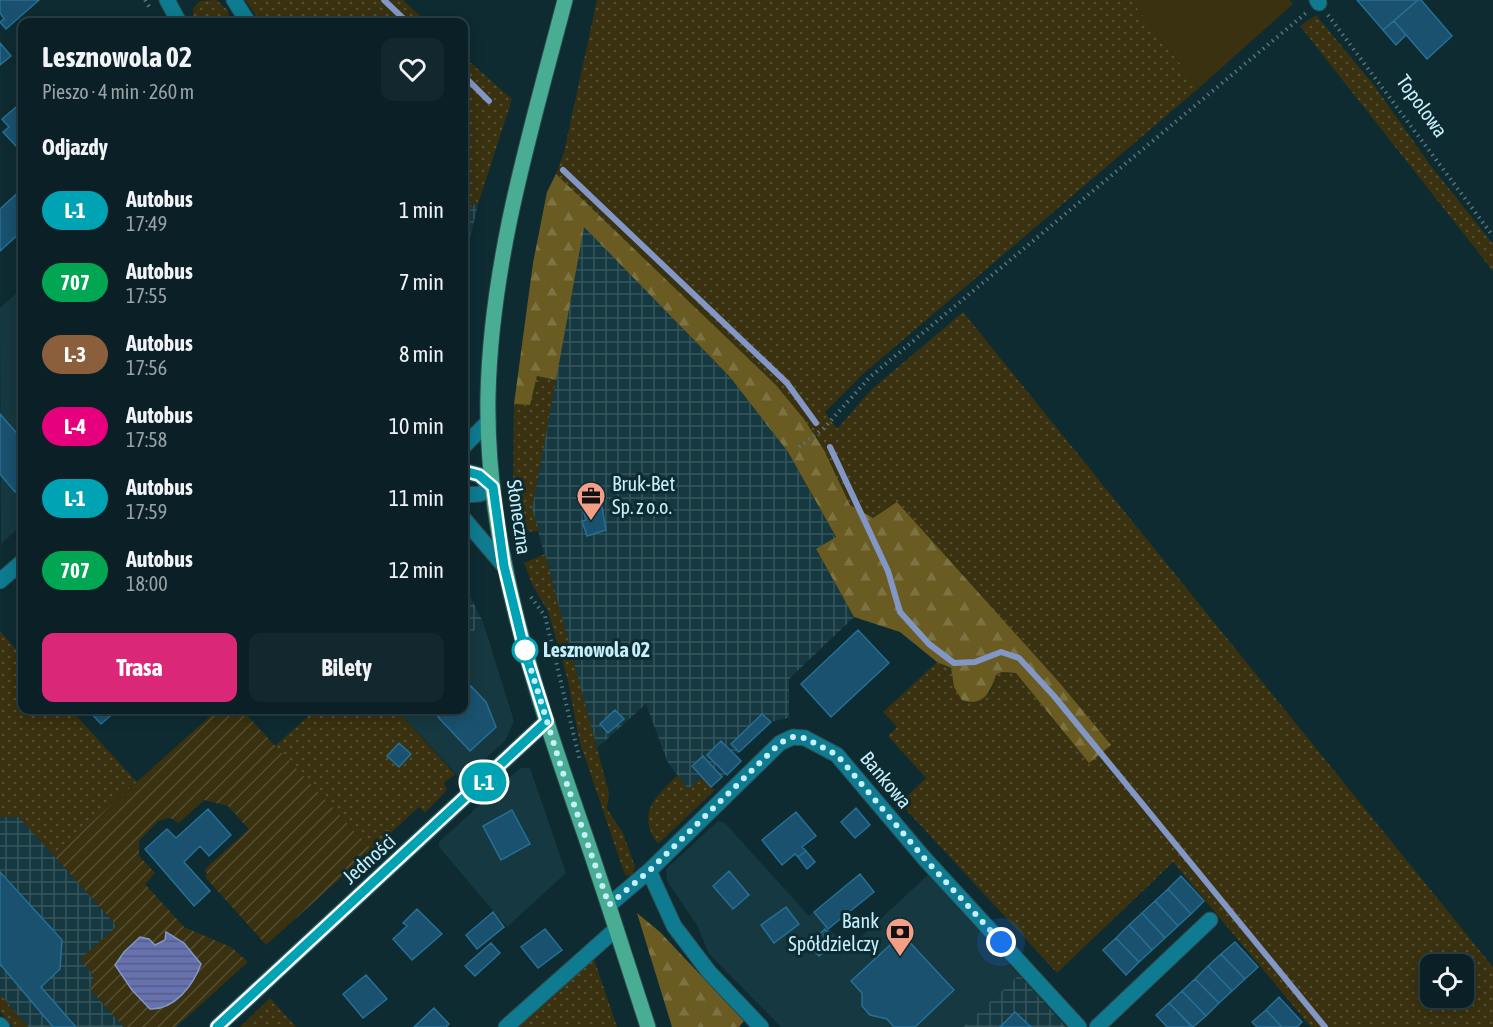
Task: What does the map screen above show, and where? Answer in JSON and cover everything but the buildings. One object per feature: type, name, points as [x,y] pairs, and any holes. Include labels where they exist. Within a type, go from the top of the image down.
[{"type":"main road","name":"Słoneczna","points":[[565,0],[526,151],[497,286],[488,422],[493,487],[504,566],[525,652],[648,1027]]},
{"type":"street","points":[[234,0],[245,18]]},
{"type":"street","points":[[173,2],[178,18]]},
{"type":"street","points":[[468,442],[488,422]]},
{"type":"street","points":[[468,472],[479,475],[493,487],[480,494],[468,495]]},
{"type":"street","points":[[468,524],[504,566]]},
{"type":"street","points":[[0,581],[18,565]]},
{"type":"street","name":"Jedności","points":[[217,1027],[547,721]]},
{"type":"street","name":"Bankowa","points":[[609,905],[649,871],[780,743],[793,737],[805,738],[837,755],[854,772],[924,858],[1079,1027]]},
{"type":"street","points":[[649,871],[674,926],[710,972],[761,1027]]},
{"type":"street","points":[[1097,1027],[1210,920]]},
{"type":"street","points":[[506,1027],[616,929]]},
{"type":"path","name":"Topolowa","points":[[1318,2],[1493,236]]},
{"type":"path","points":[[799,447],[824,428],[870,377],[1318,2]]},
{"type":"path","points":[[528,588],[545,616],[566,709],[584,773]]},
{"type":"shaded area","points":[[216,0],[228,10],[229,18],[193,18],[193,8],[200,1]]},
{"type":"shaded area","points":[[245,0],[403,0],[423,18],[258,18]]},
{"type":"shaded area","points":[[597,0],[1131,0],[1199,88],[864,373],[825,412],[837,429],[871,390],[963,312],[1493,967],[1493,1027],[1311,1027],[1173,862],[1057,973],[900,803],[926,778],[888,736],[897,727],[883,712],[937,662],[951,669],[954,687],[990,693],[996,675],[1002,672],[1016,673],[1089,763],[1110,745],[1059,682],[897,503],[873,518],[850,505],[824,450],[804,419],[776,385],[556,174],[564,152]]},
{"type":"shaded area","points":[[1131,0],[1290,0],[1293,4],[1199,88]]},
{"type":"shaded area","points":[[1316,15],[1373,84],[1431,166],[1493,244],[1493,271],[1300,26]]},
{"type":"shaded area","points":[[468,60],[512,99],[479,201],[468,209]]},
{"type":"shaded area","points":[[479,201],[468,246],[468,209]]},
{"type":"shaded area","points":[[583,226],[730,377],[788,452],[836,538],[816,550],[854,617],[789,679],[789,718],[770,722],[736,754],[741,761],[711,787],[688,789],[668,763],[646,704],[597,748],[532,509]]},
{"type":"shaded area","points":[[18,292],[18,529],[1,544],[0,308]]},
{"type":"shaded area","points":[[537,376],[556,380],[532,509],[539,531],[519,532],[513,488],[514,404],[530,405]]},
{"type":"shaded area","points":[[545,554],[609,793],[607,809],[623,833],[635,867],[631,876],[625,875],[580,743],[567,677],[548,611],[533,586],[524,563]]},
{"type":"shaded area","points":[[468,592],[483,622],[468,636]]},
{"type":"shaded area","points":[[483,622],[514,721],[505,741],[462,780],[401,714],[468,714],[468,636]]},
{"type":"shaded area","points":[[0,631],[18,651],[18,714],[75,714],[137,782],[54,856],[19,817],[0,817]]},
{"type":"shaded area","points":[[213,714],[246,714],[372,850],[266,945],[206,878],[207,873],[204,870],[249,829],[228,806],[204,800],[179,823],[170,818],[158,821],[139,841],[139,856],[155,873],[145,884],[184,927],[231,947],[248,962],[176,1027],[124,1027],[90,989],[94,976],[80,959],[117,926],[54,856]]},
{"type":"shaded area","points":[[311,714],[401,714],[455,774],[444,783],[447,790],[425,813],[419,807],[372,850],[275,746]]},
{"type":"shaded area","points":[[520,768],[530,768],[566,873],[507,927],[439,847],[439,842]]},
{"type":"shaded area","points":[[678,775],[688,789],[702,777],[715,790],[658,844],[649,823],[651,806]]},
{"type":"shaded area","points":[[0,817],[19,817],[117,926],[90,989],[124,1027],[28,1027],[0,994]]},
{"type":"shaded area","points":[[718,821],[725,823],[809,916],[814,912],[848,949],[928,875],[1019,975],[963,1027],[781,1027],[709,954],[697,925],[667,881],[666,869]]},
{"type":"shaded area","points":[[594,959],[617,1027],[517,1027]]},
{"type":"shaded area","points":[[1019,975],[1066,1027],[963,1027]]},
{"type":"shaded area","points":[[0,994],[28,1027],[13,1027],[0,1012]]},
{"type":"shaded area","points":[[270,998],[296,1027],[240,1027]]},
{"type":"green space","points":[[556,174],[776,385],[804,419],[824,450],[850,505],[873,518],[897,502],[1059,682],[1111,745],[1089,763],[1016,673],[1002,672],[996,675],[988,693],[980,700],[969,702],[962,700],[954,687],[951,668],[937,662],[900,632],[854,617],[816,549],[836,537],[788,452],[730,377],[584,227],[556,380],[537,376],[530,405],[514,404],[533,263],[547,192]]},
{"type":"green space","points":[[637,913],[660,932],[744,1021],[739,1027],[672,1027]]},
{"type":"water","points":[[166,932],[184,943],[201,964],[182,995],[167,1005],[150,1009],[132,990],[115,965],[124,952],[140,937],[149,939],[155,945],[165,940]]},
{"type":"waterway","points":[[384,0],[403,18]]},
{"type":"waterway","points":[[468,80],[489,101]]},
{"type":"waterway","points":[[563,170],[787,383],[816,423]]},
{"type":"waterway","points":[[830,447],[888,571],[900,612],[929,644],[954,663],[975,662],[1001,652],[1019,658],[1054,696],[1325,1027]]},
{"type":"bus line","name":"L-1","points":[[217,1027],[456,808],[547,721],[525,652],[504,566],[493,487],[479,475],[468,472]]},
{"type":"place","name":"Bruk-Bet Sp. z o.o.","points":[[591,522]]},
{"type":"place","name":"Lesznowola 02","points":[[525,650]]},
{"type":"place","name":"Bank Spółdzielczy","points":[[900,958]]},
{"type":"route","points":[[525,650],[562,770],[609,905],[649,871],[780,743],[793,737],[805,738],[837,755],[854,772],[870,795],[924,858],[1001,942]]}]
